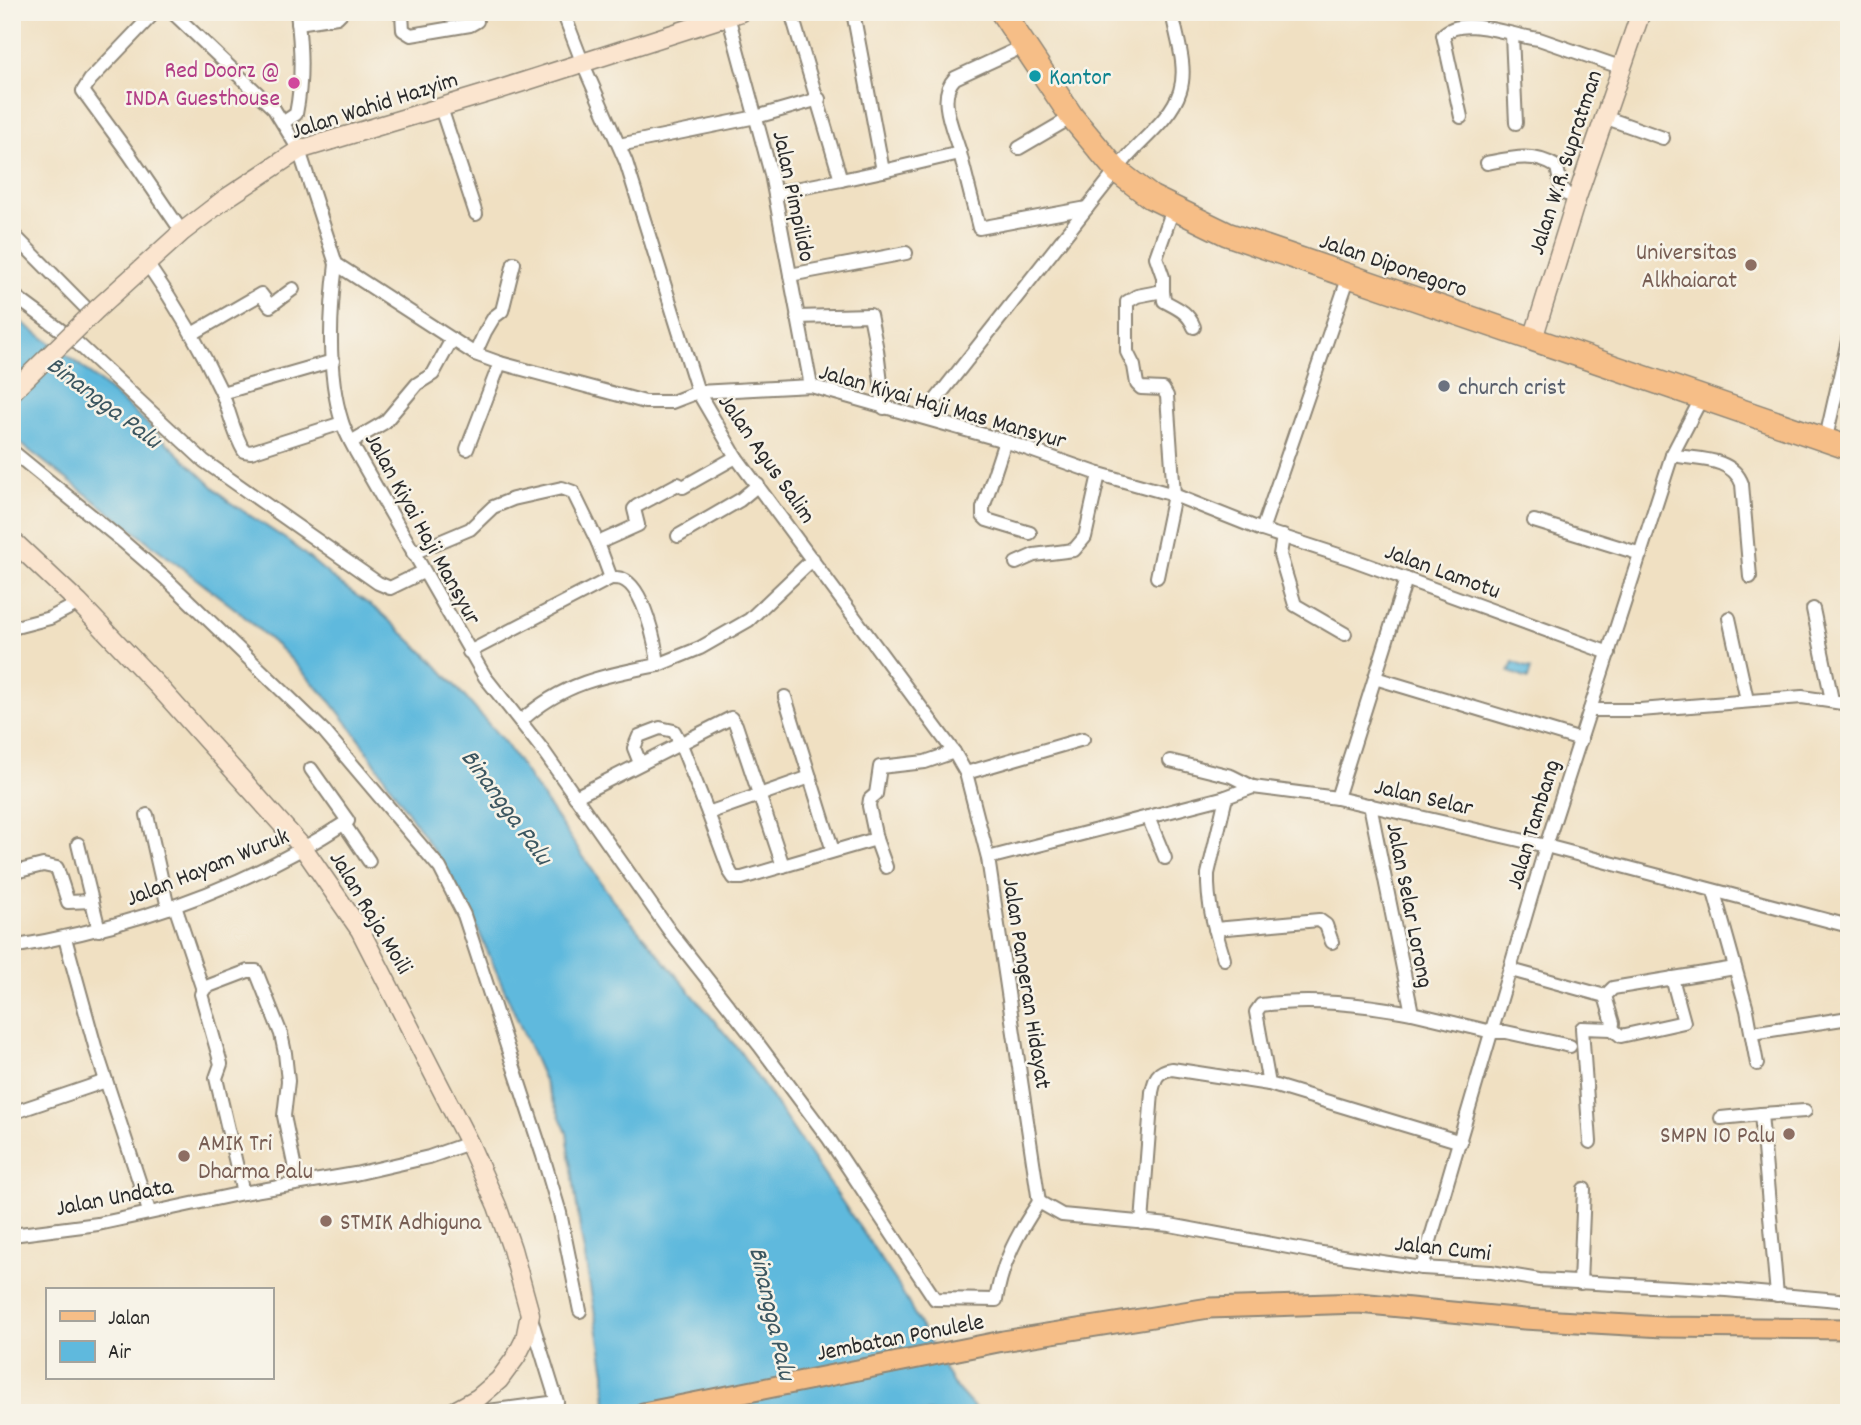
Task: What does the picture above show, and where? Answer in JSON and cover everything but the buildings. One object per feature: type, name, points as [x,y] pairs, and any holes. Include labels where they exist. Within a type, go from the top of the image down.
[{"type":"highway","name":"Jalan Diponegoro","points":[[1002,12],[1072,117],[1151,197],[1173,209],[1227,234],[1849,448]]},
{"type":"highway","name":"Jalan Diponegoro","points":[[1017,12],[1121,165],[1198,211],[1349,267],[1777,409],[1838,433]]},
{"type":"main road","name":"Jembatan Ponulele","points":[[643,1413],[1003,1341],[1209,1308],[1359,1303],[1524,1319],[1649,1326],[1849,1329]]},
{"type":"street","points":[[155,12],[83,87],[83,91],[182,232]]},
{"type":"street","points":[[172,12],[274,109],[284,122],[299,150],[337,264]]},
{"type":"street","points":[[284,122],[296,114],[301,88],[302,66],[297,18],[337,17],[342,12]]},
{"type":"street","points":[[396,12],[402,14],[403,30],[407,34],[457,28],[476,22],[474,12]]},
{"type":"street","name":"Jalan Agus Salim","points":[[563,12],[619,145],[698,392],[736,457],[967,773]]},
{"type":"street","points":[[791,12],[841,180]]},
{"type":"street","points":[[853,12],[883,171]]},
{"type":"street","points":[[923,416],[1121,165],[1170,109],[1180,92],[1183,76],[1172,12]]},
{"type":"street","name":"Jalan W.R. Supratman","points":[[1536,329],[1620,66],[1641,12]]},
{"type":"street","name":"Jalan Wahid Hazyim","points":[[12,392],[182,232],[299,150],[583,64],[732,14]]},
{"type":"street","name":"Jalan Pimpilido","points":[[732,14],[775,193],[811,386]]},
{"type":"street","points":[[1461,117],[1443,35],[1447,30],[1478,26],[1539,39],[1620,66]]},
{"type":"street","points":[[1512,35],[1516,123]]},
{"type":"street","points":[[1024,46],[955,78],[949,83],[945,97],[979,228],[1087,208]]},
{"type":"street","points":[[619,145],[756,117],[819,99]]},
{"type":"street","points":[[441,108],[476,214]]},
{"type":"street","points":[[1019,148],[1072,117]]},
{"type":"street","points":[[1604,117],[1662,138]]},
{"type":"street","points":[[775,193],[960,153]]},
{"type":"street","points":[[1486,163],[1526,156],[1548,161],[1557,167],[1561,187],[1566,194],[1577,197]]},
{"type":"street","points":[[1173,209],[1156,257],[1163,277],[1164,300],[1183,310],[1191,318],[1194,327]]},
{"type":"street","points":[[12,233],[95,311]]},
{"type":"street","points":[[790,275],[906,253]]},
{"type":"street","points":[[477,355],[485,331],[494,317],[502,311],[514,263]]},
{"type":"street","name":"Jalan Kiyai Haji Mas Mansyur","points":[[337,264],[477,355],[497,362],[645,402],[672,402],[698,392],[811,386],[1005,441],[1099,474],[1174,495],[1262,530]]},
{"type":"street","name":"Jalan Kiyai Haji Mansyur","points":[[337,264],[330,306],[333,361],[342,423],[469,652],[611,578]]},
{"type":"street","points":[[148,265],[174,301],[192,334],[222,393],[244,451],[247,453],[342,423]]},
{"type":"street","points":[[1262,530],[1349,276]]},
{"type":"street","points":[[192,334],[261,295],[270,306],[293,289]]},
{"type":"street","points":[[1157,577],[1174,495],[1166,392],[1139,387],[1131,356],[1127,352],[1126,339],[1127,302],[1137,296],[1163,291]]},
{"type":"street","points":[[12,294],[75,340],[204,461],[385,587],[395,586],[423,572]]},
{"type":"street","points":[[797,317],[870,315],[884,408]]},
{"type":"street","points":[[1838,433],[1849,336]]},
{"type":"street","points":[[351,442],[384,422],[417,384],[433,374],[452,339]]},
{"type":"street","points":[[222,393],[333,361]]},
{"type":"street","points":[[467,449],[497,362]]},
{"type":"street","name":"Jalan Tambang","points":[[1422,1268],[1546,846],[1672,455],[1701,399]]},
{"type":"street","points":[[1005,441],[983,508],[983,516],[987,520],[1030,533]]},
{"type":"street","points":[[12,451],[155,570],[324,731],[440,868],[464,915],[543,1156],[560,1213],[580,1311]]},
{"type":"street","points":[[1672,455],[1713,461],[1726,465],[1738,475],[1742,484],[1750,577]]},
{"type":"street","points":[[598,543],[638,525],[634,509],[637,506],[678,484],[682,487],[736,457]]},
{"type":"street","points":[[1016,562],[1034,555],[1074,550],[1079,546],[1085,537],[1099,474]]},
{"type":"street","points":[[678,536],[740,500],[758,485]]},
{"type":"street","points":[[413,553],[470,529],[493,507],[541,491],[562,488],[573,492],[598,543],[611,578],[624,579],[635,591],[651,624],[658,665]]},
{"type":"street","points":[[1534,521],[1641,554]]},
{"type":"street","name":"Jalan Lamotu","points":[[1262,530],[1609,653]]},
{"type":"street","points":[[1283,536],[1280,555],[1296,605],[1345,634]]},
{"type":"street","name":"Jalan Raja Moili","points":[[12,540],[79,604],[159,687],[304,849],[360,930],[469,1143],[500,1217],[530,1314]]},
{"type":"street","points":[[521,721],[538,705],[561,691],[600,676],[658,665],[699,648],[749,620],[813,559]]},
{"type":"street","points":[[1337,797],[1406,579]]},
{"type":"street","points":[[12,628],[50,618],[79,604]]},
{"type":"street","points":[[1813,609],[1832,700]]},
{"type":"street","points":[[1729,618],[1747,700]]},
{"type":"street","points":[[469,652],[495,691],[521,721],[576,797],[670,933],[829,1139],[935,1299],[996,1300],[1008,1253],[1039,1202]]},
{"type":"street","points":[[1375,678],[1581,740]]},
{"type":"street","points":[[1590,710],[1640,710],[1802,696],[1849,704]]},
{"type":"street","points":[[785,697],[833,851]]},
{"type":"street","points":[[576,797],[726,719],[734,719],[783,866]]},
{"type":"street","points":[[640,763],[634,744],[636,739],[645,732],[660,728],[674,731],[734,878],[742,878],[876,839]]},
{"type":"street","points":[[967,773],[1083,739]]},
{"type":"street","points":[[886,867],[876,839],[869,802],[876,794],[880,767],[925,762],[954,752]]},
{"type":"street","points":[[1170,761],[1231,776],[1253,788]]},
{"type":"street","points":[[311,769],[348,821],[344,824],[369,861]]},
{"type":"street","name":"Jalan Pangeran Hidayat","points":[[967,773],[988,858],[1039,1202]]},
{"type":"street","points":[[708,813],[810,776]]},
{"type":"street","name":"Jalan Selar","points":[[988,858],[1253,788],[1337,797],[1546,846],[1849,926]]},
{"type":"street","points":[[1224,959],[1208,901],[1208,874],[1226,797]]},
{"type":"street","name":"Jalan Selar Lorong","points":[[1370,805],[1412,1013]]},
{"type":"street","points":[[147,815],[172,907],[203,990],[202,1001],[221,1064],[216,1078],[243,1193]]},
{"type":"street","points":[[1148,817],[1165,858]]},
{"type":"street","name":"Jalan Hayam Wuruk","points":[[12,947],[99,930],[172,907],[252,875],[304,849],[344,824]]},
{"type":"street","points":[[78,844],[99,930]]},
{"type":"street","points":[[12,865],[19,871],[43,865],[57,868],[68,902],[93,901]]},
{"type":"street","points":[[1714,892],[1752,1033],[1757,1064]]},
{"type":"street","points":[[1215,929],[1319,920],[1326,925],[1332,942]]},
{"type":"street","points":[[65,938],[106,1081],[149,1211]]},
{"type":"street","points":[[1605,996],[1613,988],[1735,968]]},
{"type":"street","points":[[1511,970],[1605,996]]},
{"type":"street","points":[[203,990],[248,971],[256,971],[261,981],[281,1034],[285,1053],[288,1081],[284,1116],[298,1183]]},
{"type":"street","points":[[1590,1142],[1581,1028],[1612,1029],[1621,1036],[1684,1023],[1672,978]]},
{"type":"street","points":[[1605,996],[1612,1029]]},
{"type":"street","name":"Jalan Selar Lorong","points":[[1269,1084],[1256,1012],[1261,1005],[1333,1002],[1358,1004],[1570,1046]]},
{"type":"street","points":[[1752,1033],[1849,1018]]},
{"type":"street","points":[[1142,1223],[1152,1092],[1156,1076],[1161,1070],[1172,1069],[1269,1084],[1461,1142]]},
{"type":"street","points":[[12,1113],[106,1081]]},
{"type":"street","points":[[1721,1118],[1805,1111]]},
{"type":"street","points":[[1761,1114],[1777,1295]]},
{"type":"street","name":"Jalan Undata","points":[[12,1235],[98,1224],[149,1211],[390,1166],[469,1143]]},
{"type":"street","points":[[1580,1283],[1584,1189]]},
{"type":"street","name":"Jalan Cumi","points":[[1039,1202],[1062,1215],[1170,1225],[1315,1252],[1422,1268],[1491,1272],[1539,1280],[1849,1301]]},
{"type":"street","points":[[451,1413],[478,1398],[499,1380],[525,1339],[530,1314]]},
{"type":"street","points":[[473,1413],[557,1402],[530,1314]]},
{"type":"water","name":"Binangga Palu","points":[[12,315],[75,361],[139,416],[228,501],[290,542],[340,584],[380,612],[437,665],[506,744],[613,900],[739,1050],[896,1281],[953,1384],[979,1413],[606,1413],[605,1372],[580,1229],[567,1133],[480,934],[452,878],[357,736],[331,702],[284,652],[238,611],[12,437]]},
{"type":"water","points":[[1513,662],[1531,669],[1528,679],[1509,672]]},
{"type":"place","name":"Kantor","points":[[1035,76]]},
{"type":"place","name":"Red Doorz @ INDA Guesthouse","points":[[294,83]]},
{"type":"place","name":"Universitas Alkhaiarat","points":[[1751,265]]},
{"type":"place","name":"church crist","points":[[1444,386]]},
{"type":"place","name":"SMPN 10 Palu","points":[[1789,1134]]},
{"type":"place","name":"AMIK Tri Dharma Palu","points":[[184,1156]]},
{"type":"place","name":"STMIK Adhiguna","points":[[326,1221]]}]
